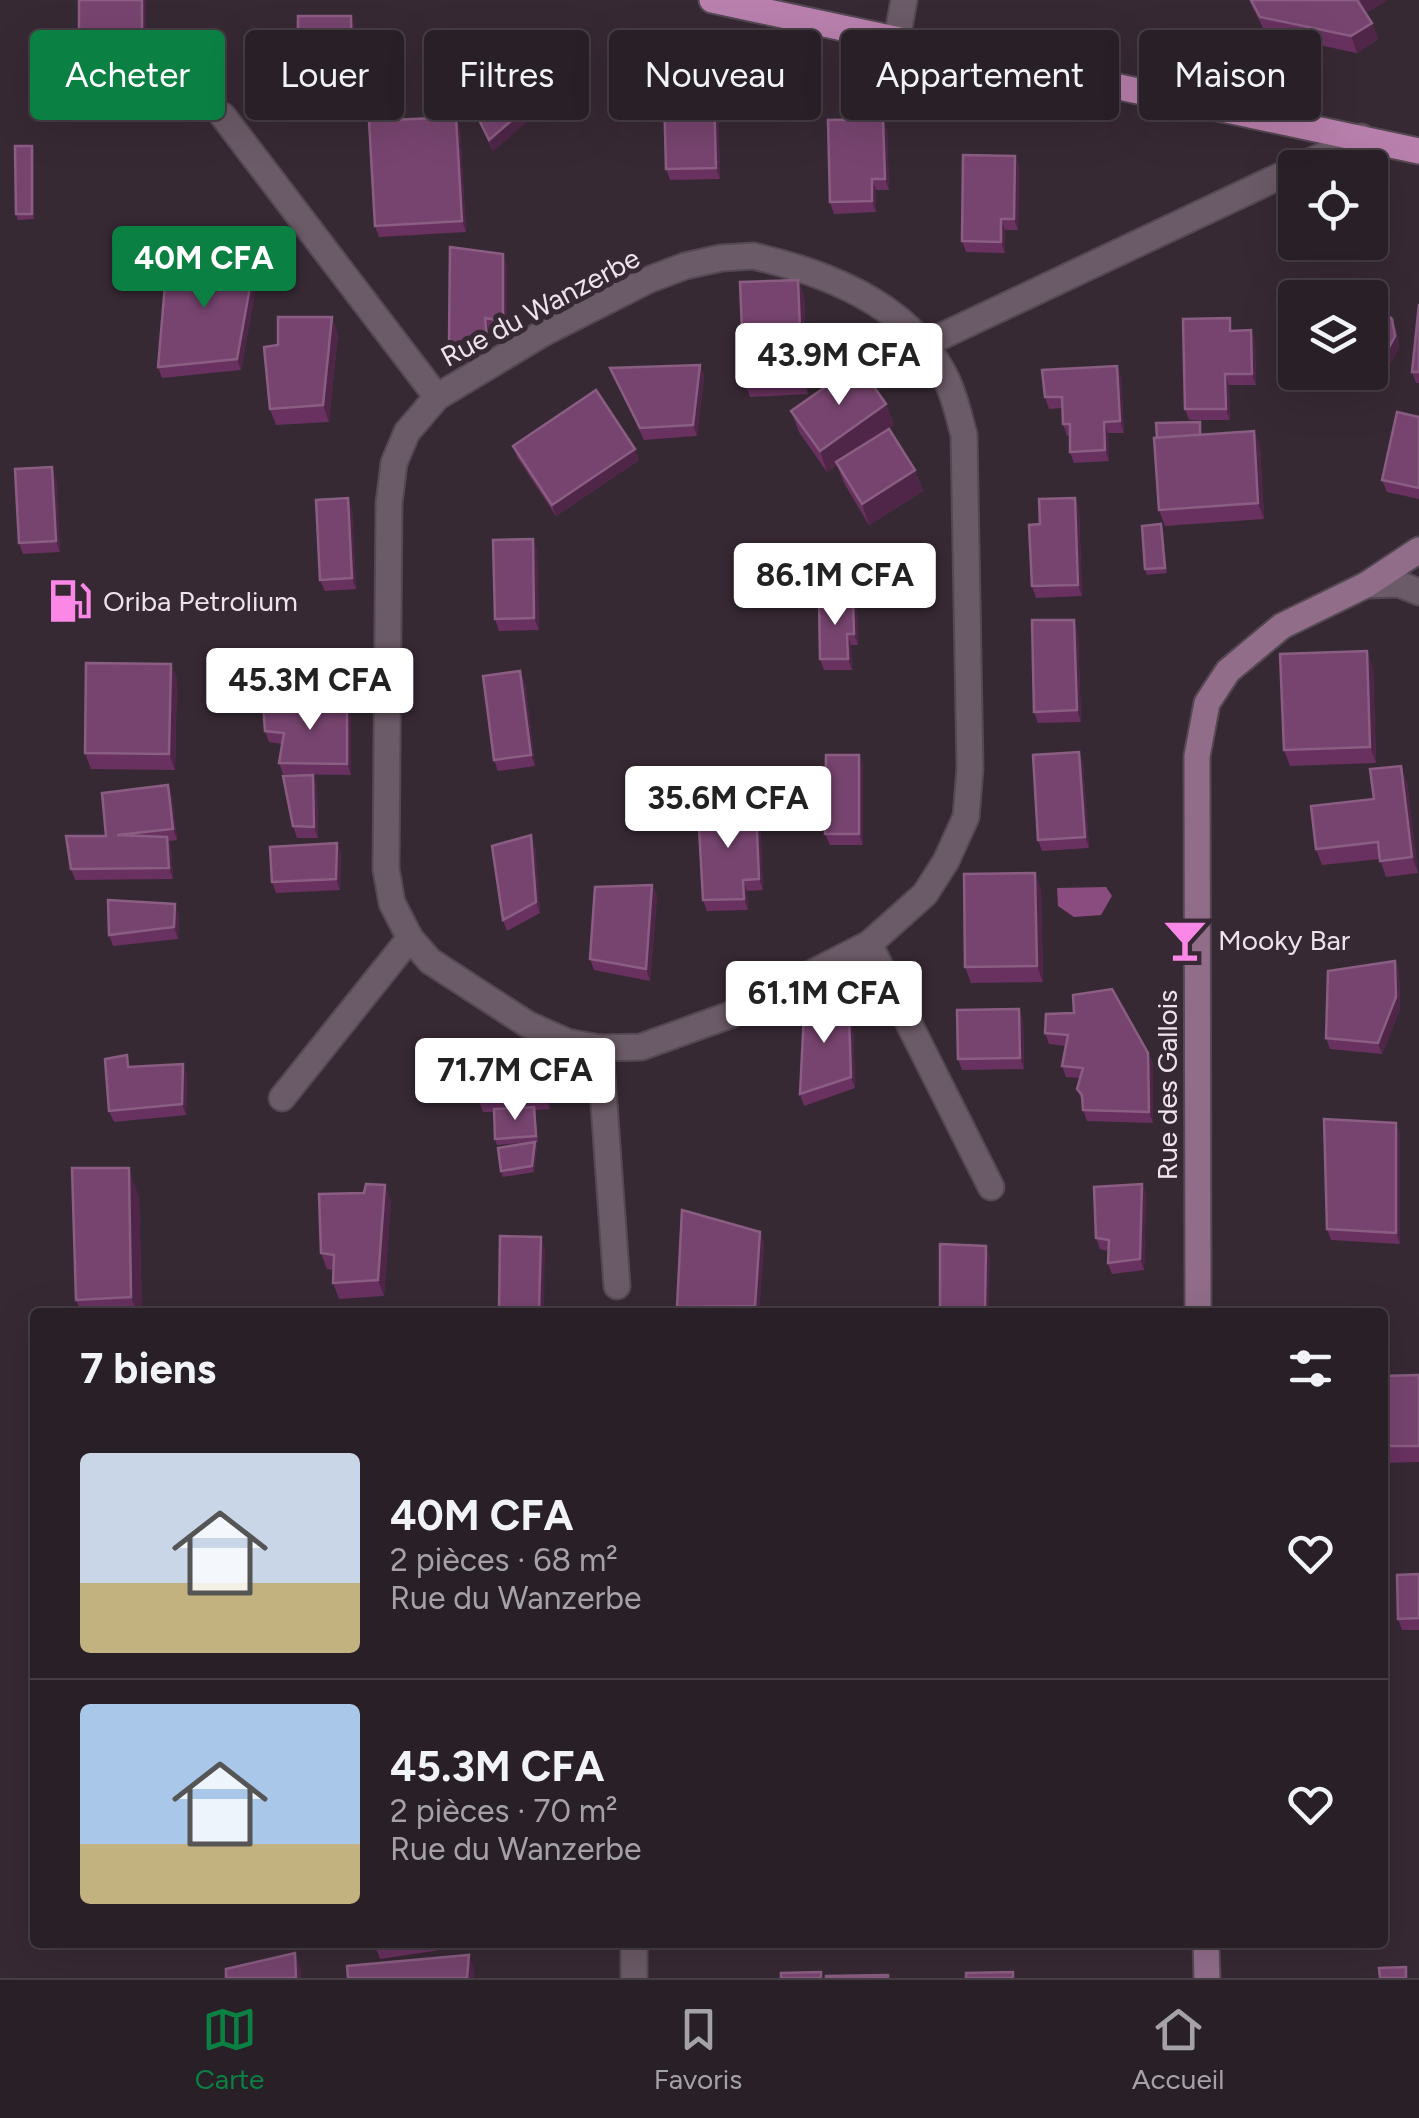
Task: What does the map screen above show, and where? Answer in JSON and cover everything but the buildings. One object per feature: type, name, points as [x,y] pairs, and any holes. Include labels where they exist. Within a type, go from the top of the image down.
[{"type":"main road","points":[[712,0],[855,30]]},
{"type":"main road","points":[[1119,86],[1419,151]]},
{"type":"street","points":[[899,30],[904,0]]},
{"type":"street","points":[[225,119],[438,397]]},
{"type":"street","points":[[1334,150],[1361,137]]},
{"type":"street","points":[[925,344],[1278,177]]},
{"type":"street","name":"Rue du Wanzerbe","points":[[753,256],[803,268],[872,300],[925,344],[943,372],[964,435],[970,769],[966,817],[926,894],[870,944],[730,1015],[641,1047],[600,1048],[568,1042],[527,1024],[430,961],[410,938],[392,903],[386,869],[389,503],[394,462],[407,432],[438,397],[594,306],[685,266],[721,258],[753,256]]},
{"type":"street","name":"Rue des Gallois","points":[[1198,1308],[1197,756],[1208,704],[1228,671],[1282,626],[1366,584],[1419,550]]},
{"type":"street","points":[[1366,584],[1399,584],[1419,592]]},
{"type":"street","points":[[282,1098],[410,938]]},
{"type":"street","points":[[870,944],[991,1186]]},
{"type":"street","points":[[600,1048],[617,1286]]},
{"type":"street","points":[[634,1948],[634,1978]]},
{"type":"street","points":[[1206,1948],[1206,1978]]},
{"type":"shaded area","points":[[1106,887],[1112,896],[1101,915],[1074,917],[1058,906],[1057,888]]},
{"type":"place","name":"Oriba Petrolium","points":[[70,601]]},
{"type":"place","name":"Mooky Bar","points":[[1185,940]]}]
